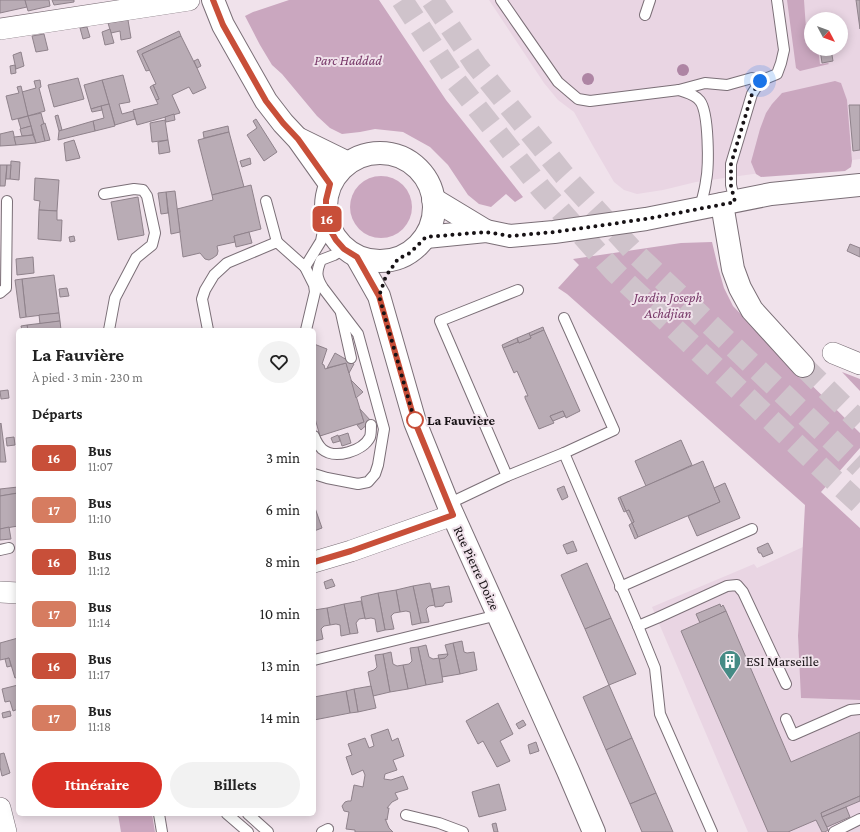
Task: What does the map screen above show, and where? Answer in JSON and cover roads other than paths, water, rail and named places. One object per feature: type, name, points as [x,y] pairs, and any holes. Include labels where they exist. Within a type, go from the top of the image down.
[{"type":"main road","points":[[213,0],[223,25],[266,101],[298,139],[330,184]]},
{"type":"main road","points":[[298,139],[348,163]]},
{"type":"main road","points":[[379,153],[396,155],[410,162],[422,174],[430,188],[433,199],[433,218],[426,237],[410,253],[398,259],[377,262],[351,253],[336,240],[329,228],[326,216],[326,200],[330,184],[348,163],[363,155],[379,153]]},
{"type":"main road","points":[[426,237],[486,232],[510,236],[554,232],[646,219],[770,194],[860,185]]},
{"type":"main road","points":[[433,199],[486,232]]},
{"type":"main road","points":[[728,203],[733,269],[740,288],[752,310],[803,366]]},
{"type":"main road","name":"Rue Pierre Doize","points":[[351,253],[379,296],[415,422],[450,510],[469,549],[594,832]]},
{"type":"main road","points":[[379,296],[386,276],[398,259]]},
{"type":"street","points":[[0,29],[189,0]]},
{"type":"street","points":[[833,353],[860,364]]},
{"type":"street","points":[[316,561],[351,551],[450,510]]},
{"type":"street","points":[[0,592],[16,593]]},
{"type":"street","points":[[0,808],[6,832]]},
{"type":"lane","points":[[501,0],[558,82],[578,99],[590,101],[678,90],[704,83],[727,85],[752,78],[760,81]]},
{"type":"lane","points":[[645,15],[650,0]]},
{"type":"lane","points":[[728,203],[731,186],[731,164],[752,94],[760,81],[777,74],[781,63],[784,50],[778,0]]},
{"type":"lane","points":[[678,90],[694,95],[700,100],[703,106],[706,124],[708,158],[706,181],[700,208]]},
{"type":"lane","points":[[104,194],[134,189],[143,190],[147,196],[155,233],[152,245],[136,258],[115,298],[109,328]]},
{"type":"lane","points":[[0,293],[6,288],[7,201]]},
{"type":"lane","points":[[266,201],[277,242],[305,267],[314,285],[314,292],[306,328]]},
{"type":"lane","points":[[305,267],[321,241],[326,216]]},
{"type":"lane","points":[[208,328],[202,299],[205,290],[214,275],[227,263],[277,242]]},
{"type":"lane","points":[[316,475],[358,484],[368,482],[375,474],[378,465],[384,429],[358,334],[318,280],[317,269],[321,260],[334,255],[351,253]]},
{"type":"lane","points":[[508,476],[440,321],[518,290]]},
{"type":"lane","points":[[340,311],[351,358]]},
{"type":"lane","points":[[450,510],[508,476],[614,430],[564,318]]},
{"type":"lane","points":[[316,442],[322,450],[331,454],[341,454],[355,450],[364,445],[370,436],[371,425]]},
{"type":"lane","points":[[564,453],[620,587],[638,626],[654,668],[660,714],[712,832]]},
{"type":"lane","points":[[620,587],[752,529]]},
{"type":"lane","points":[[638,626],[726,586],[737,584],[743,592],[786,684]]},
{"type":"lane","points":[[316,660],[498,615]]},
{"type":"lane","points":[[786,719],[793,735],[850,710],[860,709]]},
{"type":"lane","points":[[406,815],[439,823],[463,832]]},
{"type":"lane","points":[[159,816],[162,832]]},
{"type":"lane","points":[[229,816],[248,832]]},
{"type":"lane","points":[[250,816],[268,832]]},
{"type":"lane","points":[[834,832],[860,819]]},
{"type":"tunnel","points":[[402,0],[455,80],[542,190],[614,271],[860,504]]},
{"type":"tunnel","points":[[432,0],[476,65],[564,175],[637,255],[860,467]]},
{"type":"tunnel","points":[[803,366],[860,422]]},
{"type":"place","name":"La Fauvière","points":[[415,420]]},
{"type":"place","name":"ESI Marseille","points":[[730,680]]},
{"type":"park label","name":"Parc Haddad","points":[[348,60]]},
{"type":"park label","name":"Jardin Joseph Achdjian","points":[[668,306]]}]
